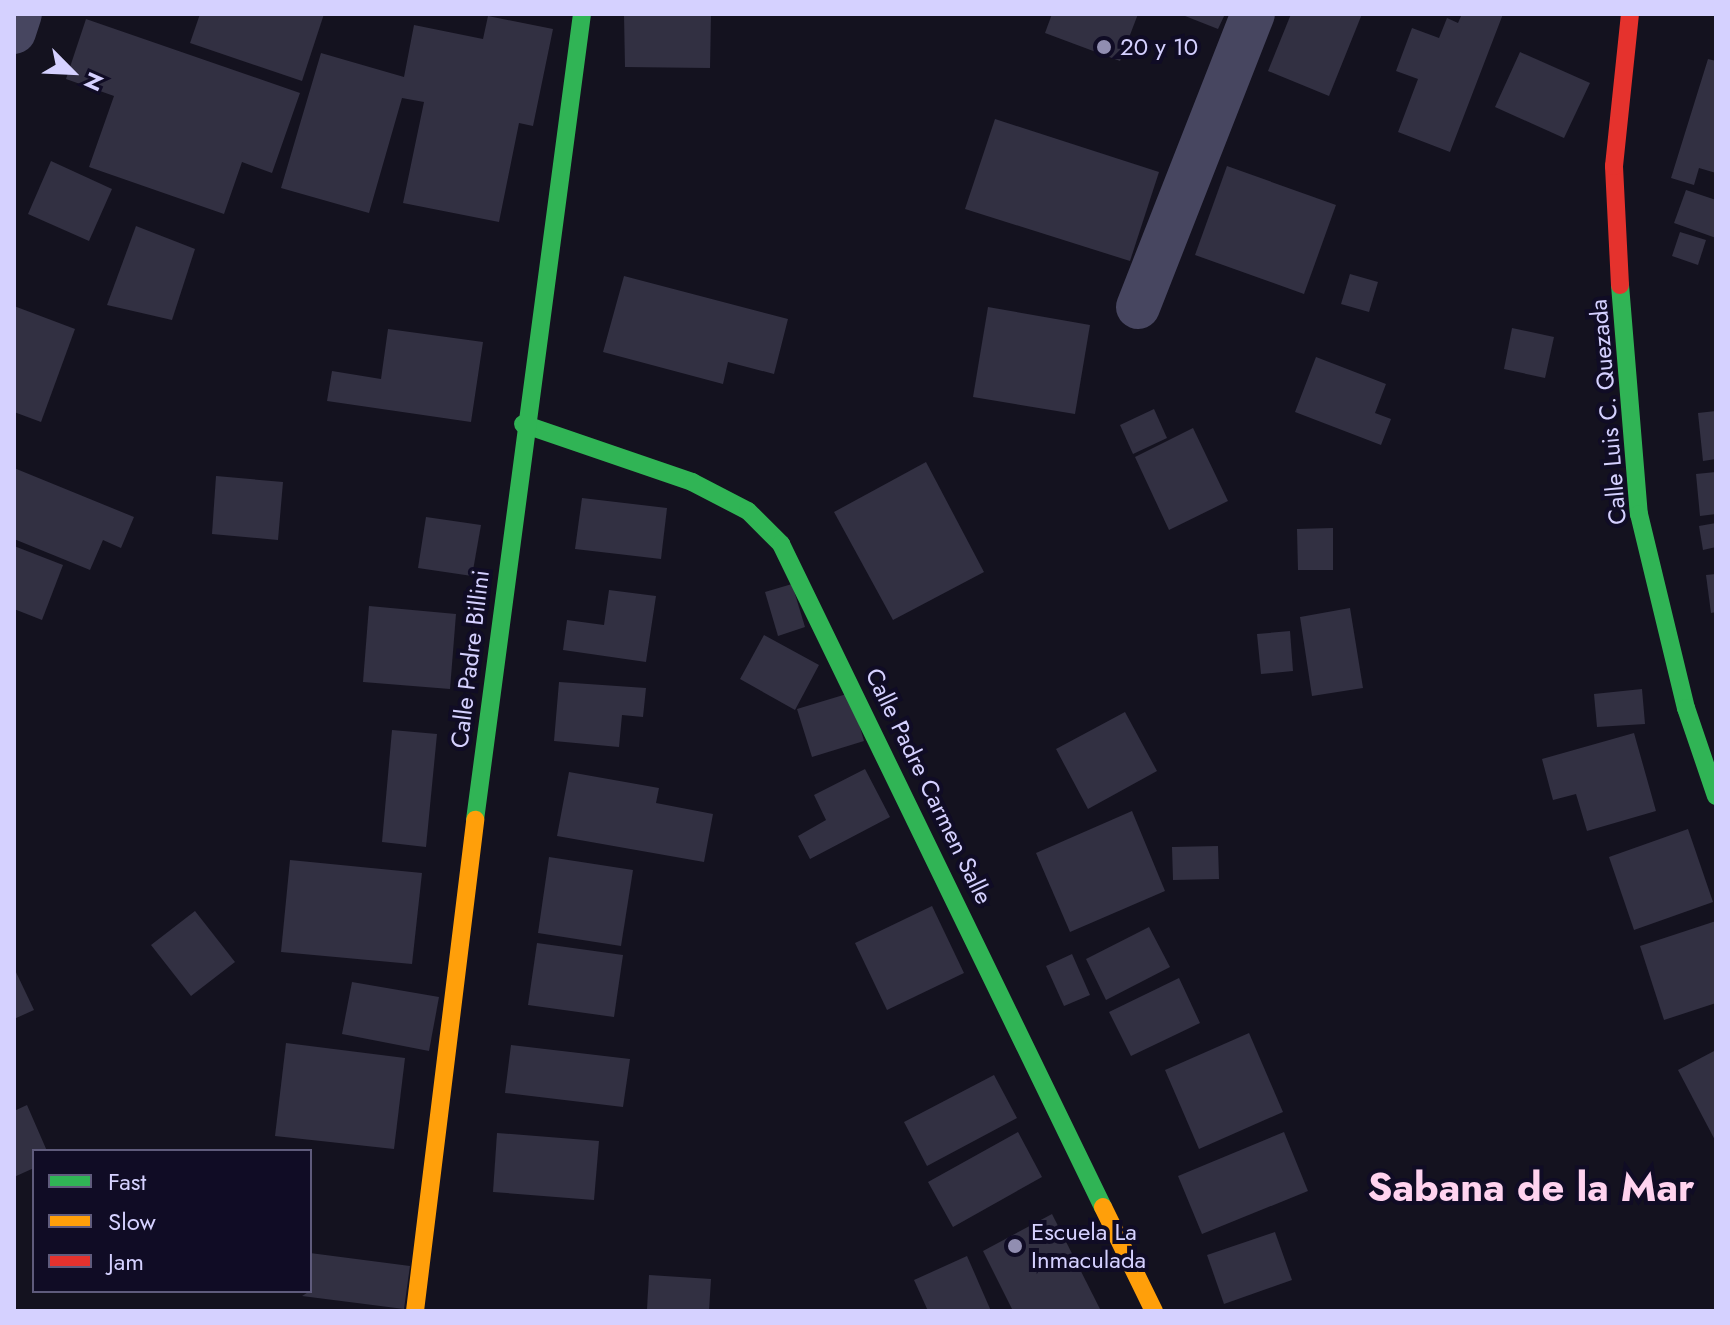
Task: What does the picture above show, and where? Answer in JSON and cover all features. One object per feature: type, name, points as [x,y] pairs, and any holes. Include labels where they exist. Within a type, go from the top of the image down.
[{"type":"street","points":[[14,32],[20,14]]},
{"type":"street","name":"Calle Padre Billini","points":[[415,1311],[523,424],[582,14]]},
{"type":"street","points":[[1138,307],[1253,14]]},
{"type":"street","name":"Calle Luis C. Quezada","points":[[1630,14],[1614,166],[1627,416],[1642,529],[1686,708],[1716,796]]},
{"type":"street","name":"Calle Padre Carmen Salle","points":[[523,424],[692,482],[748,511],[781,544],[1154,1311]]},
{"type":"building","points":[[200,14],[324,14],[302,81],[190,43]]},
{"type":"building","points":[[624,14],[711,14],[710,68],[625,67]]},
{"type":"building","name":"20 y 10","points":[[1052,14],[1138,14],[1120,61],[1045,33]]},
{"type":"building","points":[[1180,14],[1225,14],[1218,29]]},
{"type":"building","points":[[1291,14],[1362,14],[1329,96],[1268,71]]},
{"type":"building","points":[[1462,14],[1503,14],[1450,152],[1398,132],[1418,79],[1396,71],[1412,28],[1439,38],[1447,18],[1458,23]]},
{"type":"building","points":[[488,16],[553,29],[533,126],[519,123],[499,222],[403,203],[424,102],[402,98],[369,213],[281,188],[321,53],[404,77],[414,25],[483,39]]},
{"type":"building","points":[[86,19],[300,93],[272,173],[242,162],[224,214],[89,167],[114,96],[66,79]]},
{"type":"building","points":[[1520,52],[1590,83],[1564,138],[1495,107]]},
{"type":"building","points":[[1708,59],[1716,61],[1716,173],[1699,168],[1694,185],[1671,178]]},
{"type":"building","points":[[995,119],[1159,172],[1130,261],[965,209]]},
{"type":"building","points":[[51,161],[112,189],[89,241],[28,214]]},
{"type":"building","points":[[1227,166],[1336,205],[1304,294],[1195,255]]},
{"type":"building","points":[[1686,190],[1716,200],[1716,238],[1674,223]]},
{"type":"building","points":[[136,226],[195,249],[172,320],[107,305]]},
{"type":"building","points":[[1680,232],[1706,240],[1698,265],[1672,256]]},
{"type":"building","points":[[1350,274],[1378,282],[1369,312],[1341,304]]},
{"type":"building","points":[[624,276],[788,319],[774,374],[728,362],[723,384],[603,352]]},
{"type":"building","points":[[14,306],[75,329],[41,422],[14,412]]},
{"type":"building","points":[[988,307],[1090,325],[1075,414],[973,397]]},
{"type":"building","points":[[1512,328],[1554,337],[1545,378],[1504,369]]},
{"type":"building","points":[[388,329],[483,342],[471,422],[327,401],[332,371],[381,379]]},
{"type":"building","points":[[1316,357],[1386,384],[1375,413],[1391,419],[1381,445],[1295,412]]},
{"type":"building","points":[[1154,409],[1167,438],[1133,454],[1120,425]]},
{"type":"building","points":[[1716,411],[1716,459],[1703,461],[1698,413]]},
{"type":"building","points":[[1193,428],[1228,501],[1169,530],[1135,457]]},
{"type":"building","points":[[926,462],[984,572],[893,620],[834,512]]},
{"type":"building","points":[[14,468],[134,517],[121,548],[103,540],[90,570],[14,539]]},
{"type":"building","points":[[1716,472],[1716,514],[1700,516],[1696,474]]},
{"type":"building","points":[[216,476],[283,482],[278,540],[212,534]]},
{"type":"building","points":[[582,498],[667,508],[661,559],[575,549]]},
{"type":"building","points":[[426,517],[481,525],[472,576],[418,568]]},
{"type":"building","points":[[1716,523],[1716,547],[1703,550],[1699,526]]},
{"type":"building","points":[[1333,528],[1333,570],[1298,570],[1297,529]]},
{"type":"building","points":[[14,546],[63,565],[42,620],[14,609]]},
{"type":"building","points":[[1716,574],[1716,612],[1711,613],[1706,575]]},
{"type":"building","points":[[792,584],[805,627],[778,636],[765,592]]},
{"type":"building","points":[[609,590],[656,596],[646,662],[563,650],[567,620],[604,625]]},
{"type":"building","points":[[369,606],[456,614],[450,689],[363,682]]},
{"type":"building","points":[[1350,608],[1363,688],[1312,696],[1300,617]]},
{"type":"building","points":[[1290,631],[1293,671],[1261,674],[1257,634]]},
{"type":"building","points":[[764,635],[819,665],[795,710],[740,679]]},
{"type":"building","points":[[559,682],[646,688],[643,717],[622,715],[619,747],[554,741]]},
{"type":"building","points":[[1642,689],[1645,724],[1597,727],[1594,694]]},
{"type":"building","points":[[850,693],[864,741],[812,757],[797,709]]},
{"type":"building","points":[[1125,712],[1157,771],[1088,809],[1056,749]]},
{"type":"building","points":[[392,730],[437,734],[426,847],[382,842]]},
{"type":"building","points":[[1634,733],[1656,811],[1587,831],[1576,794],[1553,800],[1542,759]]},
{"type":"building","points":[[865,769],[890,817],[810,859],[798,836],[826,820],[814,795]]},
{"type":"building","points":[[569,772],[659,788],[656,803],[713,814],[704,862],[557,836]]},
{"type":"building","points":[[1132,811],[1165,891],[1070,932],[1036,853]]},
{"type":"building","points":[[1688,829],[1713,902],[1634,930],[1609,857]]},
{"type":"building","points":[[1218,846],[1219,879],[1173,880],[1172,847]]},
{"type":"building","points":[[549,857],[633,870],[621,946],[538,933]]},
{"type":"building","points":[[290,860],[422,873],[412,964],[281,952]]},
{"type":"building","points":[[932,906],[964,973],[887,1010],[855,943]]},
{"type":"building","points":[[195,911],[235,962],[191,996],[151,945]]},
{"type":"building","points":[[1716,921],[1716,1003],[1664,1020],[1640,946]]},
{"type":"building","points":[[1149,927],[1170,967],[1106,1000],[1086,959]]},
{"type":"building","points":[[537,943],[623,955],[614,1017],[528,1005]]},
{"type":"building","points":[[1072,954],[1090,995],[1064,1006],[1046,966]]},
{"type":"building","points":[[14,968],[34,1010],[14,1019]]},
{"type":"building","points":[[1179,978],[1200,1023],[1131,1056],[1109,1012]]},
{"type":"building","points":[[352,982],[439,997],[429,1051],[342,1034]]},
{"type":"building","points":[[1249,1033],[1283,1112],[1199,1149],[1165,1070]]},
{"type":"building","points":[[286,1043],[405,1058],[394,1149],[275,1136]]},
{"type":"building","points":[[511,1045],[630,1059],[623,1107],[505,1093]]},
{"type":"building","points":[[1716,1050],[1716,1142],[1678,1070]]},
{"type":"building","points":[[994,1075],[1017,1118],[927,1166],[904,1122]]},
{"type":"building","points":[[27,1105],[46,1149],[32,1149],[32,1169],[14,1177],[14,1111]]},
{"type":"building","points":[[1018,1132],[1042,1177],[953,1227],[928,1182]]},
{"type":"building","points":[[1284,1132],[1308,1191],[1202,1234],[1178,1176]]},
{"type":"building","points":[[497,1133],[599,1141],[594,1200],[493,1192]]},
{"type":"building","points":[[1052,1214],[1101,1311],[1013,1311],[983,1251]]},
{"type":"building","points":[[1275,1232],[1292,1280],[1224,1304],[1207,1255]]},
{"type":"building","points":[[312,1253],[410,1266],[404,1309],[302,1296],[312,1293]]},
{"type":"building","points":[[967,1256],[991,1311],[928,1311],[914,1280]]},
{"type":"building","points":[[649,1275],[711,1279],[709,1311],[647,1309]]},
{"type":"traffic: fast","points":[[475,820],[582,14]]},
{"type":"traffic: fast","points":[[1620,285],[1639,514],[1686,708],[1716,796]]},
{"type":"traffic: fast","points":[[523,424],[692,482],[748,511],[781,544],[1103,1207]]},
{"type":"traffic: slow","points":[[415,1311],[475,820]]},
{"type":"traffic: slow","points":[[1103,1207],[1154,1311]]},
{"type":"traffic: jam","points":[[1620,285],[1614,166],[1630,14]]},
{"type":"place","name":"20 y 10","points":[[1104,47]]},
{"type":"place","name":"Escuela La Inmaculada","points":[[1015,1246]]},
{"type":"district","name":"Sabana de la Mar","points":[[1531,1187]]}]
